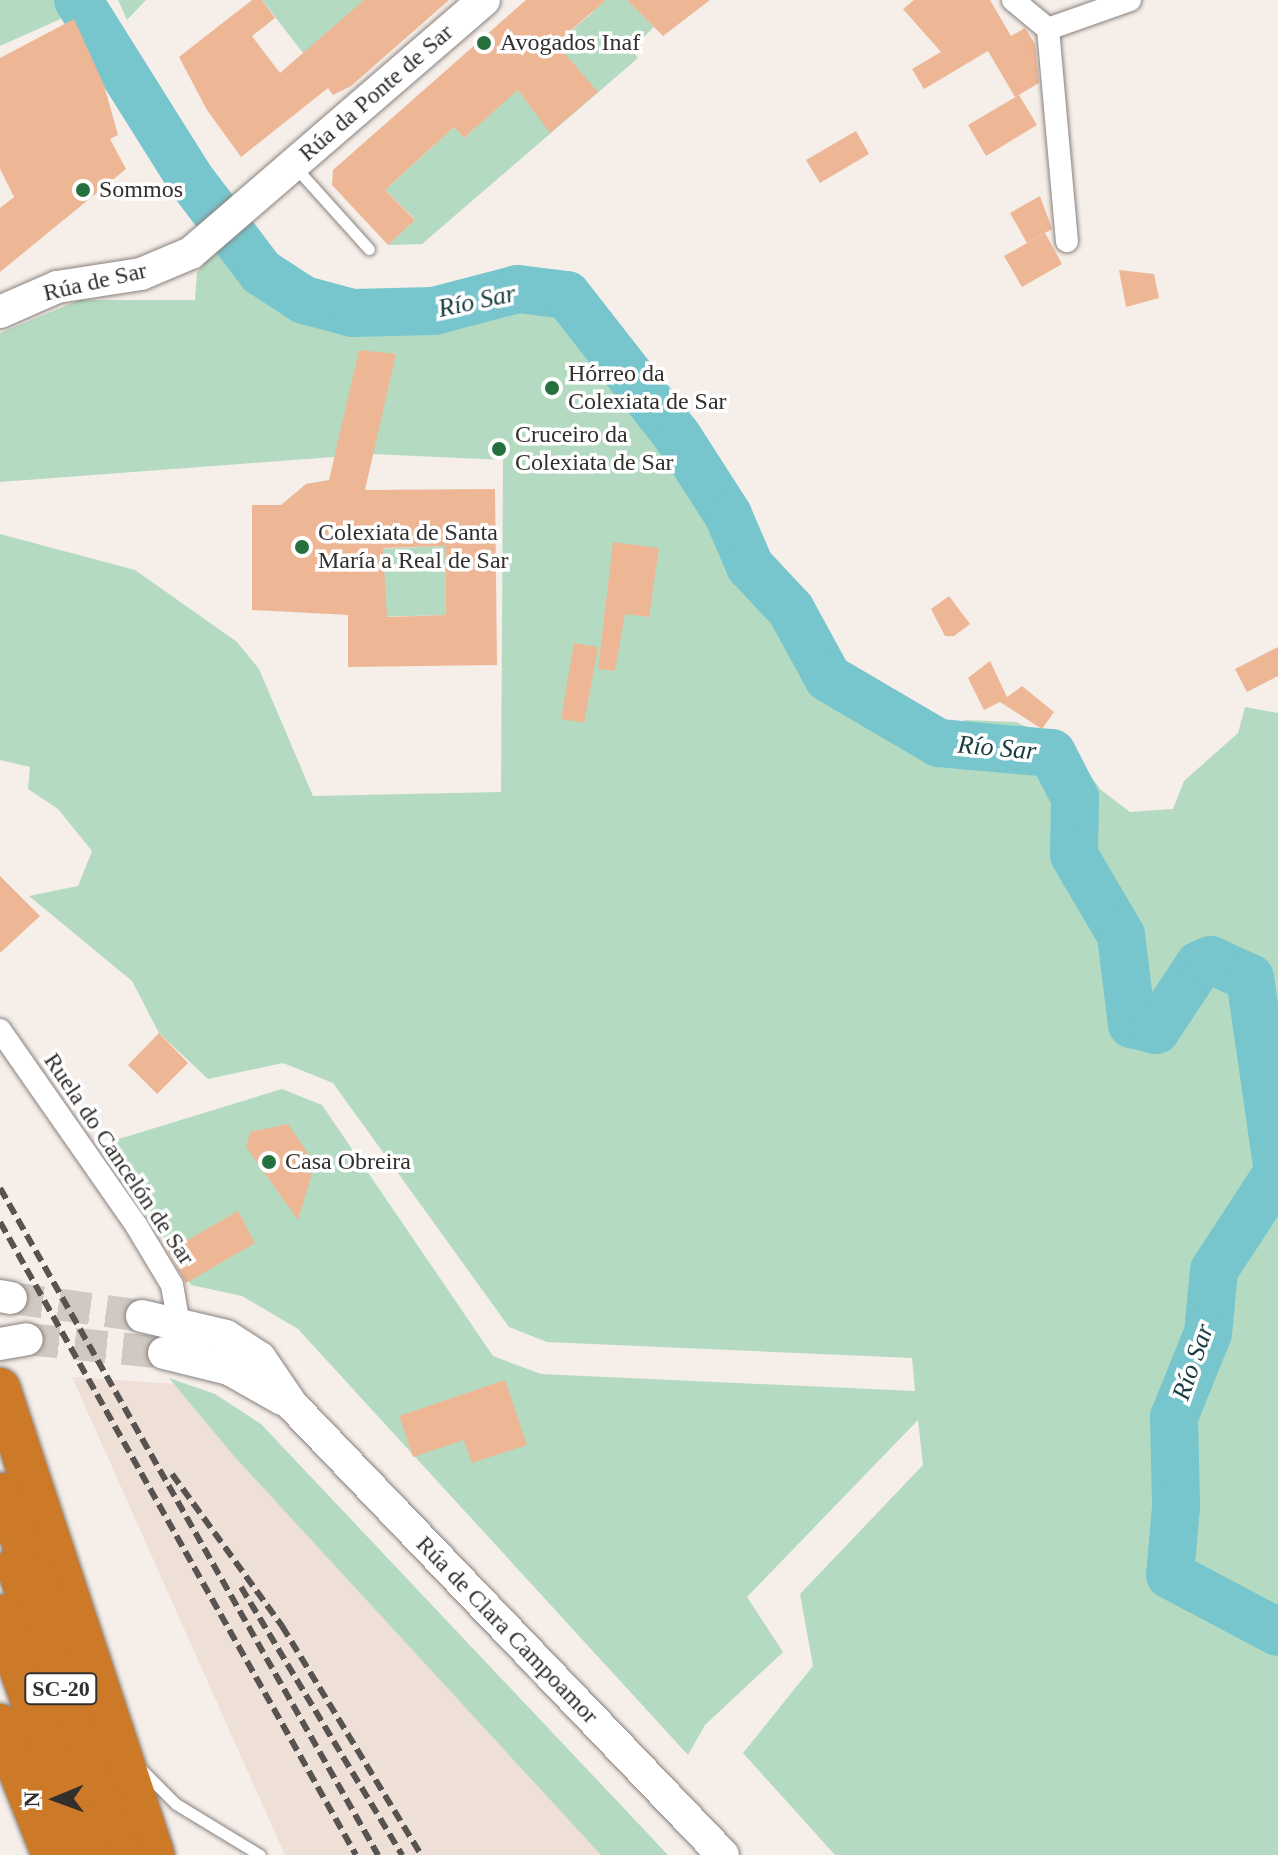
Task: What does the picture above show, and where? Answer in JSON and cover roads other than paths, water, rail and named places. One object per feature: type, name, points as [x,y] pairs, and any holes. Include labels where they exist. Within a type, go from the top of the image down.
[{"type":"highway","points":[[0,1388],[154,1855]]},
{"type":"highway","points":[[0,1493],[42,1587],[142,1855]]},
{"type":"highway","name":"SC-20","points":[[0,1523],[122,1855]]},
{"type":"highway","name":"SC-20","points":[[0,1615],[87,1855]]},
{"type":"highway","points":[[0,1724],[52,1855]]},
{"type":"main road","name":"Rúa da Ponte de Sar","points":[[191,253],[484,0]]},
{"type":"main road","name":"Rúa de Sar","points":[[0,312],[57,287],[141,274],[191,253]]},
{"type":"main road","name":"Rúa de Clara Campoamor","points":[[142,1316],[226,1336],[260,1358],[292,1405],[723,1855]]},
{"type":"main road","name":"Rúa de Clara Campoamor","points":[[164,1353],[229,1369],[292,1405]]},
{"type":"street","points":[[1013,0],[1048,29],[1067,241]]},
{"type":"street","points":[[1048,29],[1130,0]]},
{"type":"street","name":"Ruela do Cancelón de Sar","points":[[0,1030],[136,1225],[172,1285],[179,1323]]},
{"type":"lane","points":[[293,164],[369,249]]},
{"type":"lane","points":[[119,1743],[176,1804],[260,1855]]},
{"type":"waterway","name":"Río Sar","points":[[78,0],[191,180],[261,272],[304,300],[353,313],[434,311],[518,289],[567,295],[678,437],[728,515],[750,566],[791,610],[828,678],[939,743],[1052,753],[1075,798],[1074,855],[1121,935],[1132,1024],[1156,1030],[1199,965],[1211,960],[1250,978],[1278,1172],[1214,1270],[1208,1333],[1174,1417],[1176,1507],[1170,1575],[1278,1632]]},
{"type":"tunnel","points":[[11,1298],[142,1316]]},
{"type":"tunnel","points":[[27,1339],[164,1353]]},
{"type":"railway","points":[[0,1188],[378,1855]]},
{"type":"railway","points":[[0,1222],[356,1855]]},
{"type":"railway","points":[[172,1474],[282,1626],[421,1855]]},
{"type":"railway","points":[[241,1587],[402,1855]]},
{"type":"place","name":"Avogados Inaf","points":[[484,43]]},
{"type":"place","name":"Sommos","points":[[83,190]]},
{"type":"place","name":"Hórreo da Colexiata de Sar","points":[[552,388]]},
{"type":"place","name":"Cruceiro da Colexiata de Sar","points":[[499,449]]},
{"type":"place","name":"Colexiata de Santa María a Real de Sar","points":[[302,547]]},
{"type":"place","name":"Casa Obreira","points":[[269,1162]]}]
